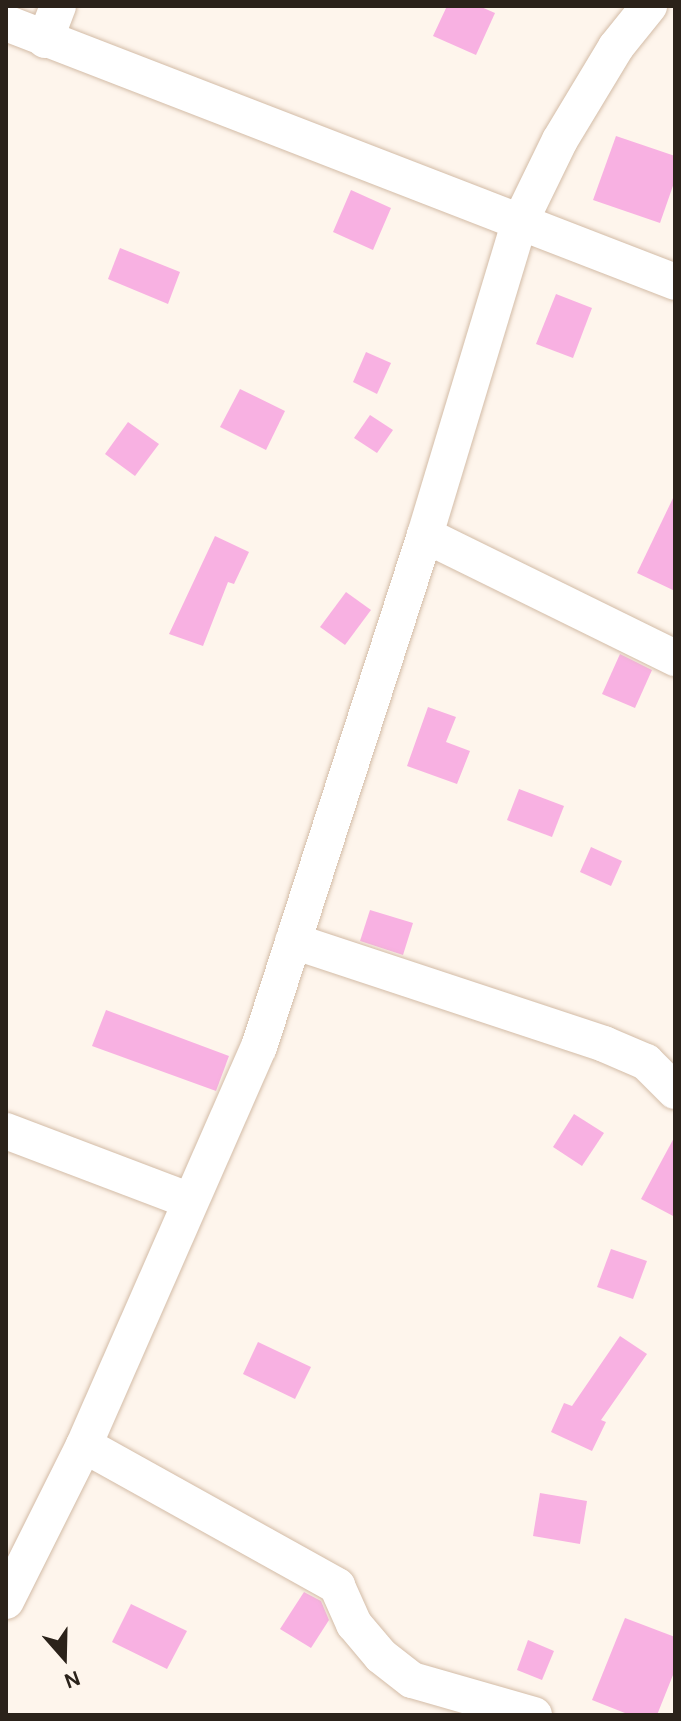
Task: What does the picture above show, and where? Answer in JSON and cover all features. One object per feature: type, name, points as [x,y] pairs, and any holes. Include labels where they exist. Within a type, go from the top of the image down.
[{"type":"street","points":[[45,40],[58,6]]},
{"type":"street","points":[[6,1601],[84,1445],[188,1200],[259,1047],[425,535],[519,224],[568,127],[616,47],[649,6]]},
{"type":"street","points":[[6,23],[675,282]]},
{"type":"street","points":[[425,535],[675,658]]},
{"type":"street","points":[[293,941],[604,1044],[646,1062],[675,1091]]},
{"type":"street","points":[[6,1131],[188,1200]]},
{"type":"street","points":[[84,1445],[337,1586],[354,1624],[381,1656],[412,1680],[534,1715]]},
{"type":"building","points":[[447,6],[479,6],[495,13],[476,55],[433,36]]},
{"type":"building","points":[[616,136],[675,156],[675,180],[660,223],[593,200]]},
{"type":"building","points":[[351,190],[391,208],[373,250],[333,232]]},
{"type":"building","points":[[120,248],[180,272],[168,304],[108,279]]},
{"type":"building","points":[[556,294],[592,308],[573,358],[536,344]]},
{"type":"building","points":[[366,352],[391,363],[377,394],[353,382]]},
{"type":"building","points":[[240,389],[285,411],[266,450],[220,427]]},
{"type":"building","points":[[370,415],[393,430],[377,453],[354,438]]},
{"type":"building","points":[[128,422],[159,444],[135,476],[105,454]]},
{"type":"building","points":[[675,494],[675,591],[637,573]]},
{"type":"building","points":[[215,536],[249,552],[234,584],[228,582],[203,646],[169,634]]},
{"type":"building","points":[[346,592],[371,610],[345,645],[320,627]]},
{"type":"building","points":[[620,654],[652,670],[635,708],[602,694]]},
{"type":"building","points":[[428,707],[456,717],[446,742],[470,751],[457,784],[407,766]]},
{"type":"building","points":[[519,789],[564,806],[552,837],[507,820]]},
{"type":"building","points":[[591,847],[622,861],[611,886],[580,872]]},
{"type":"building","points":[[370,910],[413,923],[403,955],[360,941]]},
{"type":"building","points":[[106,1010],[229,1056],[216,1091],[92,1046]]},
{"type":"building","points":[[574,1114],[604,1133],[582,1166],[553,1147]]},
{"type":"building","points":[[675,1136],[675,1217],[641,1199]]},
{"type":"building","points":[[611,1249],[647,1261],[633,1299],[597,1287]]},
{"type":"building","points":[[620,1336],[647,1354],[601,1420],[606,1422],[592,1451],[551,1432],[564,1403],[572,1406]]},
{"type":"building","points":[[258,1342],[311,1367],[295,1399],[243,1374]]},
{"type":"building","points":[[540,1493],[587,1501],[580,1544],[533,1536]]},
{"type":"building","points":[[304,1592],[321,1601],[329,1620],[311,1648],[280,1629]]},
{"type":"building","points":[[131,1604],[187,1631],[167,1669],[112,1642]]},
{"type":"building","points":[[625,1618],[675,1637],[675,1670],[657,1715],[630,1715],[592,1700]]},
{"type":"building","points":[[528,1640],[554,1651],[542,1680],[517,1670]]}]
